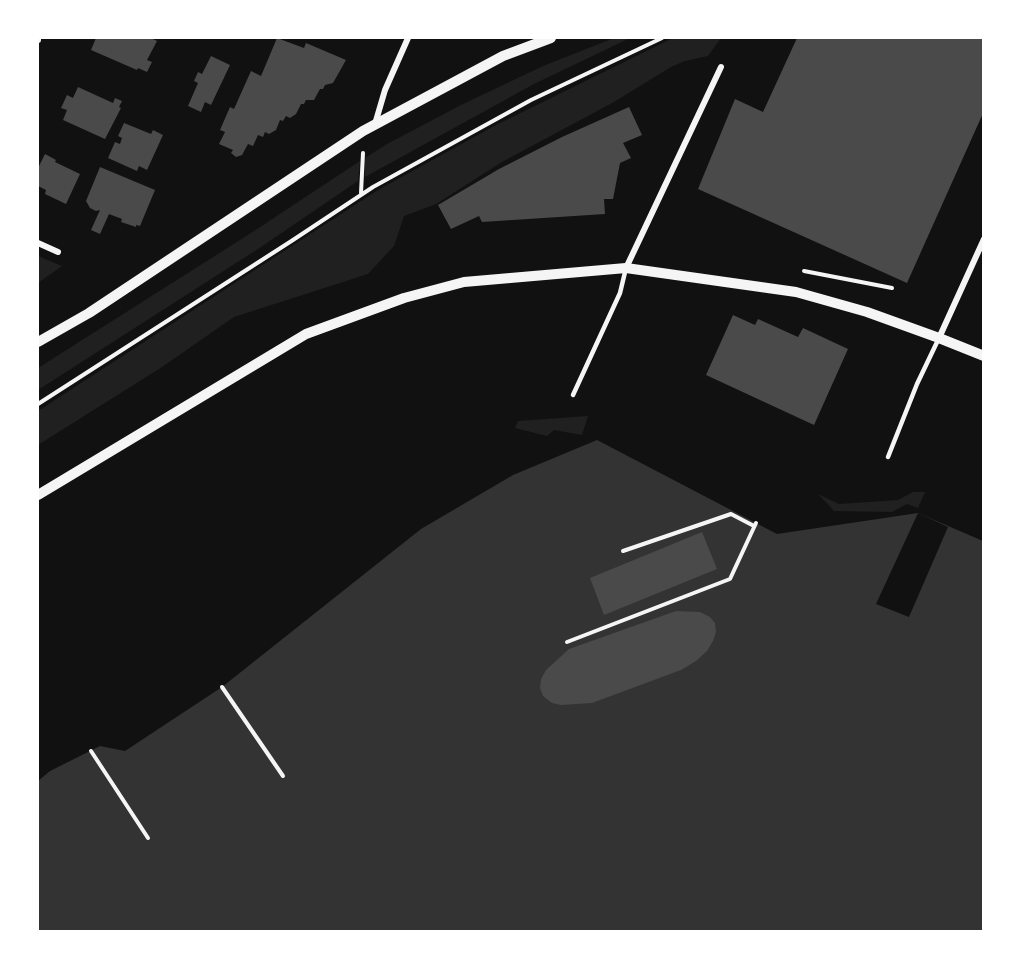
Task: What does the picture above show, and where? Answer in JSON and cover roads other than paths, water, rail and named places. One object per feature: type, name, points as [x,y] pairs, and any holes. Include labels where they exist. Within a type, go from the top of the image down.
[{"type":"street","points":[[375,125],[385,90],[408,38]]},
{"type":"street","points":[[38,342],[89,313],[375,125],[503,56],[550,38]]},
{"type":"street","points":[[626,268],[721,67]]},
{"type":"street","points":[[939,338],[984,239]]},
{"type":"street","points":[[38,243],[58,252]]},
{"type":"street","points":[[38,495],[306,334],[404,298],[464,282],[626,268],[796,292],[867,312],[984,356]]},
{"type":"lane","points":[[573,395],[620,293],[626,268]]},
{"type":"lane","points":[[888,457],[917,384],[939,338]]}]
